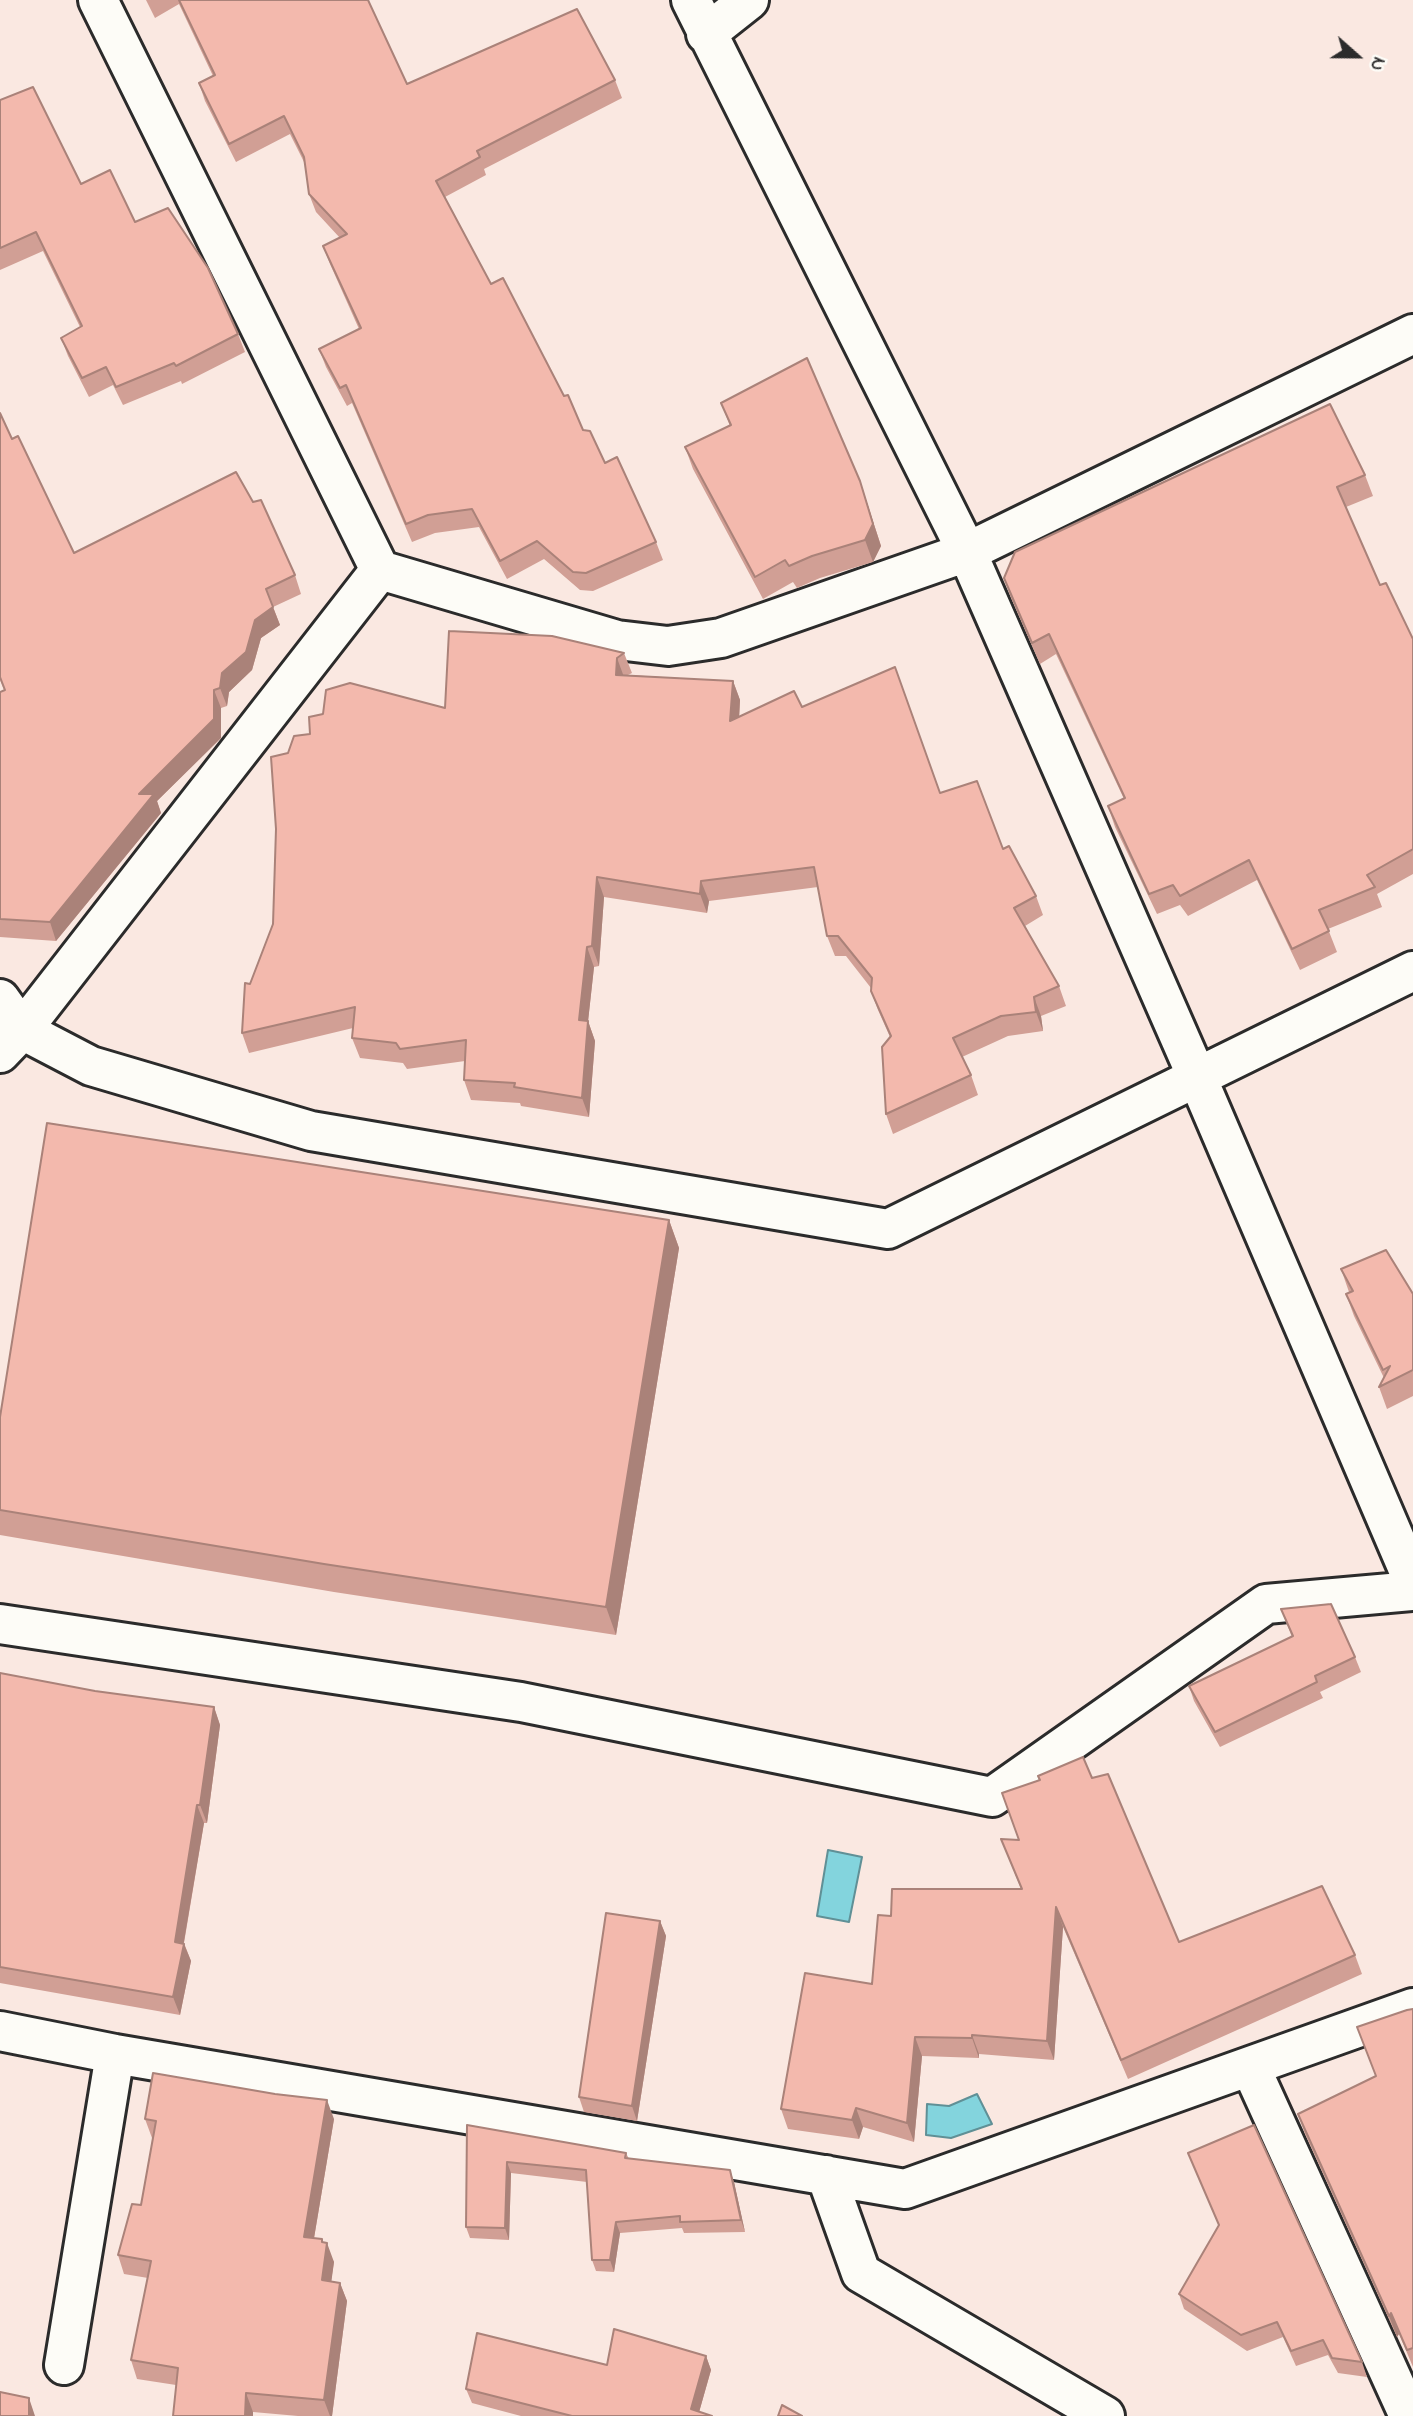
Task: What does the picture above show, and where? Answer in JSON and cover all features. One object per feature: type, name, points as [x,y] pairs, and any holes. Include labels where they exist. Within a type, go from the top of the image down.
[{"type":"street","points":[[98,0],[380,570],[617,640],[668,646],[721,638],[967,552],[1413,334]]},
{"type":"street","points":[[691,0],[967,552],[1197,1077],[1413,1581]]},
{"type":"street","points":[[706,34],[749,0]]},
{"type":"street","points":[[11,1042],[380,570]]},
{"type":"street","points":[[11,1042],[311,1131],[888,1229],[1413,971]]},
{"type":"street","points":[[0,999],[11,1042]]},
{"type":"street","points":[[0,1624],[521,1702],[992,1797],[1266,1604],[1413,1591]]},
{"type":"street","points":[[0,2031],[115,2054],[905,2189],[1413,2008]]},
{"type":"street","points":[[64,2365],[115,2054]]},
{"type":"street","points":[[1250,2066],[1409,2416]]},
{"type":"street","points":[[826,2175],[860,2273],[1105,2416]]},
{"type":"water","points":[[828,1850],[862,1857],[849,1922],[817,1916]]},
{"type":"water","points":[[977,2094],[992,2124],[951,2138],[926,2135],[927,2104],[949,2106]]},
{"type":"building","points":[[179,0],[368,0],[407,84],[577,9],[615,80],[477,151],[480,157],[436,181],[491,284],[503,278],[564,396],[568,395],[583,430],[590,431],[605,463],[617,457],[656,542],[586,573],[573,572],[537,541],[500,561],[472,509],[428,515],[406,524],[346,385],[340,388],[319,349],[361,328],[323,246],[347,234],[309,194],[304,157],[284,116],[229,144],[199,83],[215,75]]},
{"type":"building","points":[[33,87],[81,184],[110,170],[135,222],[168,208],[208,268],[238,334],[176,366],[174,363],[116,387],[106,367],[82,378],[61,338],[82,326],[36,232],[0,248],[0,100]]},
{"type":"building","points":[[807,358],[860,481],[873,524],[865,540],[789,566],[785,560],[755,577],[685,447],[731,425],[721,403]]},
{"type":"building","points":[[1330,404],[1365,475],[1337,487],[1380,585],[1386,583],[1413,639],[1413,849],[1367,875],[1375,887],[1319,910],[1329,931],[1292,949],[1249,860],[1180,896],[1173,885],[1149,894],[1108,806],[1125,798],[1049,634],[1032,643],[1004,578],[1015,552]]},
{"type":"building","points":[[0,413],[12,439],[18,436],[74,553],[236,472],[253,502],[261,500],[295,575],[266,589],[273,607],[255,620],[246,652],[222,673],[220,688],[214,690],[214,719],[139,794],[154,794],[50,922],[0,919],[0,692],[5,690],[0,677]]},
{"type":"building","points":[[449,631],[552,636],[624,653],[617,658],[616,675],[733,681],[730,721],[794,691],[802,707],[895,667],[940,793],[977,781],[1003,849],[1009,846],[1036,896],[1014,908],[1059,986],[1034,997],[1036,1012],[1001,1016],[953,1038],[971,1075],[886,1114],[882,1047],[891,1036],[871,991],[872,978],[838,936],[827,936],[814,867],[701,881],[700,894],[597,877],[592,946],[587,947],[579,1020],[588,1021],[582,1098],[514,1087],[515,1083],[464,1080],[466,1040],[400,1049],[396,1043],[352,1038],[355,1007],[242,1033],[245,983],[250,984],[273,924],[276,829],[271,757],[288,753],[294,736],[310,734],[309,717],[323,714],[326,690],[350,683],[445,708]]},
{"type":"building","points":[[47,1123],[669,1220],[606,1607],[324,1564],[0,1510],[0,1417]]},
{"type":"building","points":[[1386,1250],[1413,1294],[1413,1370],[1379,1387],[1390,1366],[1383,1370],[1346,1294],[1353,1291],[1341,1269]]},
{"type":"building","points":[[1331,1604],[1355,1657],[1315,1676],[1317,1682],[1215,1732],[1189,1686],[1293,1636],[1281,1609]]},
{"type":"building","points":[[0,1673],[95,1691],[214,1707],[200,1805],[197,1805],[175,1942],[184,1944],[173,1997],[0,1967]]},
{"type":"building","points":[[1083,1757],[1092,1778],[1108,1774],[1179,1942],[1322,1886],[1355,1955],[1121,2060],[1056,1907],[1047,2041],[972,2035],[972,2038],[915,2037],[907,2123],[856,2108],[852,2120],[781,2109],[805,1973],[872,1984],[878,1915],[891,1916],[892,1889],[1022,1889],[1001,1839],[1019,1840],[1002,1793],[1040,1780],[1038,1776]]},
{"type":"building","points":[[606,1913],[660,1921],[632,2106],[579,2097]]},
{"type":"building","points":[[1413,2009],[1413,2348],[1407,2350],[1298,2114],[1376,2076],[1357,2027]]},
{"type":"building","points":[[153,2073],[327,2100],[304,2237],[322,2239],[322,2242],[327,2243],[322,2280],[340,2283],[324,2400],[246,2393],[245,2416],[173,2416],[178,2368],[131,2360],[151,2261],[118,2255],[132,2204],[141,2205],[156,2121],[145,2119]]},
{"type":"building","points":[[467,2125],[626,2153],[625,2158],[730,2170],[741,2220],[680,2222],[680,2216],[616,2222],[610,2260],[592,2260],[586,2170],[507,2162],[505,2228],[466,2227]]},
{"type":"building","points":[[1254,2125],[1362,2362],[1332,2358],[1323,2340],[1291,2351],[1277,2322],[1241,2335],[1179,2294],[1219,2225],[1188,2153]]},
{"type":"building","points":[[614,2329],[706,2356],[691,2409],[712,2416],[572,2416],[466,2389],[477,2333],[607,2365]]},
{"type":"building","points":[[0,2392],[29,2398],[29,2416],[0,2416]]},
{"type":"building","points":[[782,2405],[802,2416],[778,2416]]}]
